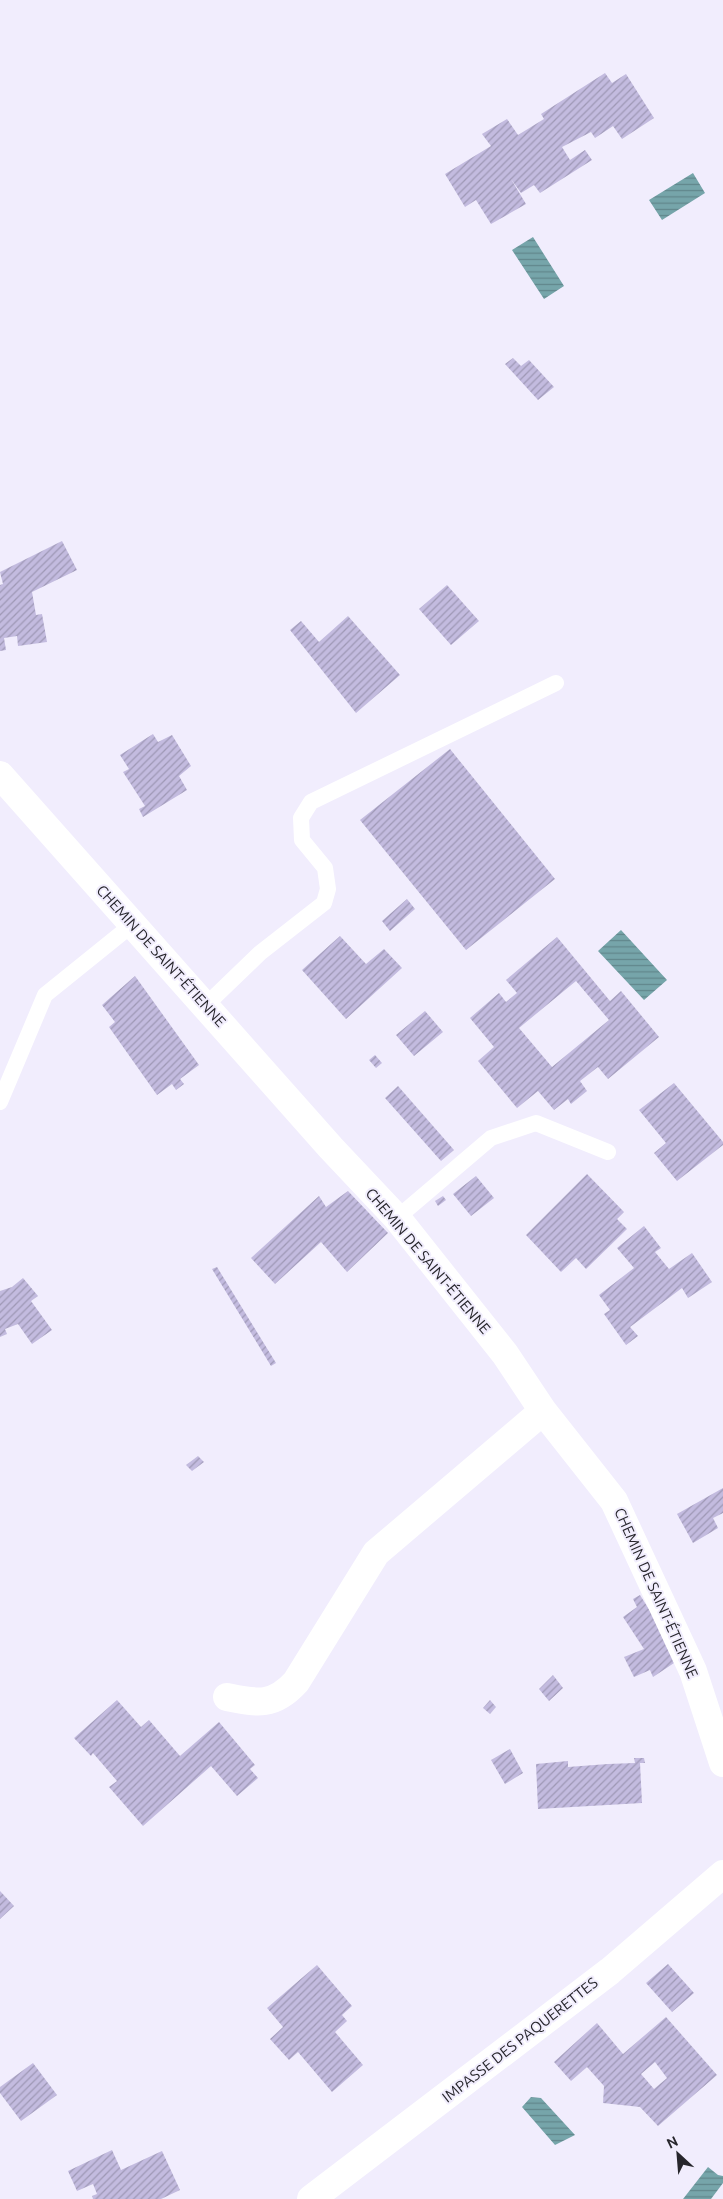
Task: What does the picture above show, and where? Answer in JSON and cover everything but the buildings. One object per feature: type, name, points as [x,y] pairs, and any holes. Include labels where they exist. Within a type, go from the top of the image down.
[{"type":"street","name":"CHEMIN DE SAINT-ÉTIENNE","points":[[0,775],[397,1218],[505,1354],[543,1410],[614,1501],[693,1671],[723,1763]]},
{"type":"street","points":[[227,1696],[257,1703],[273,1700],[287,1692],[296,1682],[376,1553],[543,1410]]},
{"type":"street","name":"IMPASSE DES PAQUERETTES","points":[[311,2199],[610,1971],[723,1874]]},
{"type":"lane","points":[[205,1006],[260,954],[324,903],[328,889],[325,868],[302,840],[301,818],[311,802],[556,683]]},
{"type":"lane","points":[[0,1102],[45,995],[132,924]]},
{"type":"lane","points":[[397,1218],[490,1138],[536,1123],[608,1152]]},
{"type":"shaded area","points":[[693,173],[705,193],[662,220],[649,200]]},
{"type":"shaded area","points":[[533,237],[564,286],[544,299],[512,250]]},
{"type":"shaded area","points":[[621,930],[667,980],[644,1000],[598,951]]},
{"type":"shaded area","points":[[531,2097],[541,2098],[575,2135],[555,2145],[522,2107]]},
{"type":"shaded area","points":[[708,2167],[718,2175],[723,2176],[723,2183],[711,2199],[683,2199]]}]
